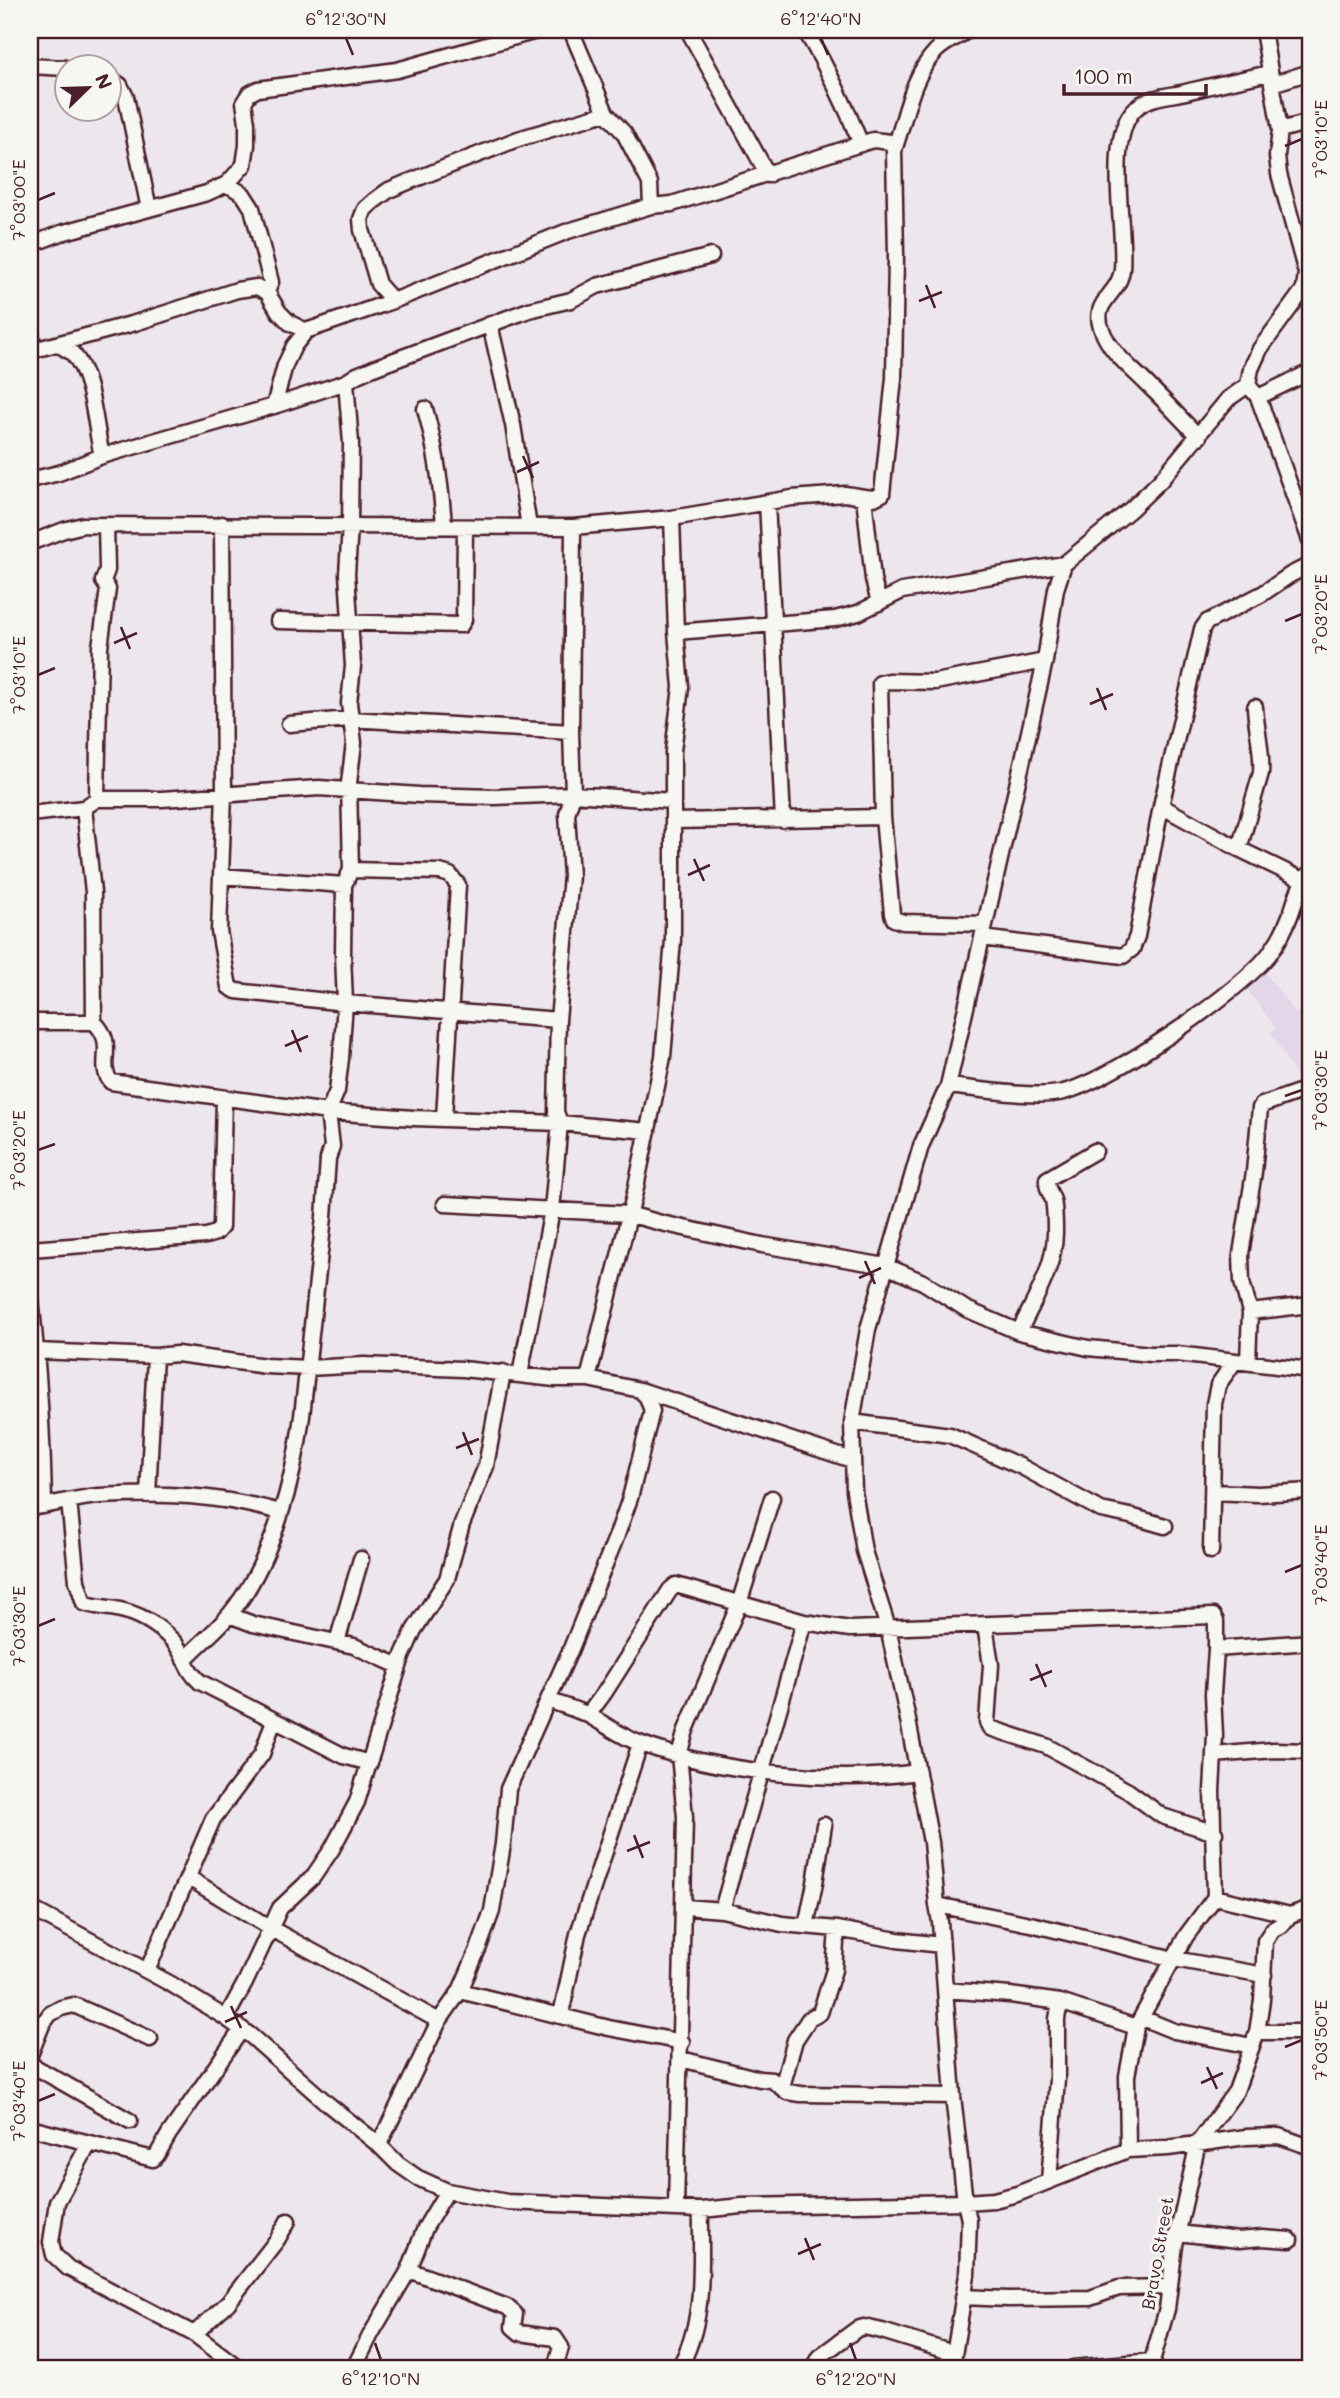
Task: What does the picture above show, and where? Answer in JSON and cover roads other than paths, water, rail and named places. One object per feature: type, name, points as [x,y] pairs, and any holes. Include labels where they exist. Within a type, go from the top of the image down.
[{"type":"street","points":[[30,245],[61,233],[207,193],[227,184],[244,165],[247,123],[244,102],[249,94],[258,89],[397,70],[540,30]]},
{"type":"street","points":[[571,30],[606,113],[624,134],[650,183],[651,206]]},
{"type":"street","points":[[688,30],[768,174]]},
{"type":"street","points":[[805,30],[825,62],[861,144]]},
{"type":"street","points":[[934,30],[943,45]]},
{"type":"street","points":[[894,150],[916,84],[926,63],[943,45],[968,30]]},
{"type":"street","points":[[676,632],[835,619],[858,613],[902,591],[1064,564],[1131,509],[1160,481],[1199,437],[1228,398],[1248,385],[1251,369],[1261,349],[1304,289],[1306,273],[1279,174],[1277,156],[1280,130],[1263,30]]},
{"type":"street","points":[[30,66],[52,67]]},
{"type":"street","points":[[1199,437],[1114,351],[1098,320],[1099,309],[1119,282],[1122,270],[1118,186],[1121,143],[1126,120],[1138,106],[1157,97],[1310,72]]},
{"type":"street","points":[[122,89],[126,97],[149,209]]},
{"type":"street","points":[[393,301],[378,284],[362,230],[365,209],[374,201],[389,190],[519,139],[606,113]]},
{"type":"street","points":[[1280,130],[1310,122]]},
{"type":"street","points":[[30,543],[74,527],[106,525],[573,527],[672,518],[767,502],[845,494],[874,498],[882,494],[894,378],[896,255],[894,150],[891,142],[873,140],[672,204],[651,206],[568,231],[393,301],[306,331],[294,346],[285,365],[274,406]]},
{"type":"street","points":[[227,184],[243,194],[252,208],[271,282],[267,292]]},
{"type":"street","points":[[30,480],[346,382],[366,371],[490,324],[529,310],[571,300],[597,286],[711,256]]},
{"type":"street","points":[[30,331],[32,350],[257,287],[267,292],[279,312],[290,323],[306,331]]},
{"type":"street","points":[[490,324],[513,425],[529,527]]},
{"type":"street","points":[[58,344],[72,353],[82,368],[102,456]]},
{"type":"street","points":[[1258,397],[1310,372]]},
{"type":"street","points":[[184,1660],[229,1615],[248,1589],[270,1542],[298,1448],[328,1158],[332,1146],[328,1112],[337,1091],[345,1003],[344,885],[351,870],[349,790],[354,743],[350,719],[353,666],[347,574],[350,526],[350,410],[346,382]]},
{"type":"street","points":[[1248,385],[1258,397],[1310,540]]},
{"type":"street","points":[[425,409],[438,461],[444,525]]},
{"type":"street","points":[[864,497],[873,579],[879,603]]},
{"type":"street","points":[[767,502],[783,820]]},
{"type":"street","points":[[588,1379],[649,1131],[663,1057],[673,940],[673,751],[681,687],[672,518]]},
{"type":"street","points":[[222,524],[224,794],[219,931],[229,986],[236,991],[345,1003],[558,1020]]},
{"type":"street","points":[[97,800],[100,647],[107,589],[103,581],[107,570],[106,525]]},
{"type":"street","points":[[520,1375],[552,1209],[560,1123],[556,1112],[558,1020],[571,887],[567,814],[573,794],[573,527]]},
{"type":"street","points":[[278,621],[461,625],[464,620],[465,528]]},
{"type":"street","points":[[813,2368],[819,2357],[857,2329],[864,2327],[953,2361],[967,2275],[969,2220],[953,2096],[931,1842],[888,1628],[864,1551],[854,1491],[852,1422],[868,1329],[886,1266],[921,1146],[948,1086],[1045,661],[1056,589],[1064,564]]},
{"type":"street","points":[[1045,661],[936,682],[880,683],[883,817],[891,914],[894,919],[903,922],[983,931],[1123,956],[1132,949],[1137,936],[1161,806],[1202,629],[1208,622],[1310,565]]},
{"type":"street","points":[[1239,849],[1261,773],[1255,707]]},
{"type":"street","points":[[289,724],[350,719],[571,732]]},
{"type":"street","points":[[30,814],[84,808],[97,800],[162,799],[318,788],[482,797],[573,794],[672,801]]},
{"type":"street","points":[[948,1086],[1058,1094],[1097,1080],[1245,981],[1270,954],[1307,877],[1239,849],[1161,806]]},
{"type":"street","points":[[84,808],[93,892],[94,1022],[104,1032],[106,1074],[111,1082],[328,1112],[560,1123],[649,1131]]},
{"type":"street","points":[[674,821],[883,817]]},
{"type":"street","points":[[351,870],[440,872],[450,875],[458,885],[444,1118]]},
{"type":"street","points":[[221,876],[344,885]]},
{"type":"street","points":[[30,1022],[94,1022]]},
{"type":"street","points":[[1211,1551],[1214,1404],[1218,1385],[1242,1361],[1250,1312],[1242,1282],[1241,1254],[1252,1185],[1260,1106],[1310,1088]]},
{"type":"street","points":[[30,1248],[206,1236],[216,1233],[222,1227],[224,1098]]},
{"type":"street","points":[[1019,1332],[1054,1249],[1053,1200],[1046,1179],[1095,1151]]},
{"type":"street","points":[[445,1204],[628,1214],[762,1245],[886,1266],[922,1282],[966,1310],[1019,1332],[1087,1348],[1242,1361],[1310,1370]]},
{"type":"street","points":[[30,1296],[43,1441],[37,1507],[96,1496],[178,1493],[243,1502],[280,1512]]},
{"type":"street","points":[[1250,1312],[1310,1305]]},
{"type":"street","points":[[35,1353],[155,1356],[177,1354],[265,1366],[308,1368],[364,1365],[588,1379],[640,1390],[852,1460]]},
{"type":"street","points":[[148,1495],[155,1356]]},
{"type":"street","points":[[226,2018],[280,1909],[313,1877],[332,1849],[357,1802],[399,1666],[414,1630],[447,1579],[462,1524],[486,1466],[503,1373]]},
{"type":"street","points":[[379,2145],[439,2021],[460,1992],[492,1912],[503,1844],[508,1789],[602,1574],[630,1498],[652,1411],[647,1397],[640,1390]]},
{"type":"street","points":[[852,1422],[950,1435],[1022,1467],[1101,1510],[1165,1526]]},
{"type":"street","points":[[1213,1492],[1258,1494],[1310,1491]]},
{"type":"street","points":[[676,2208],[685,1907],[685,1817],[679,1755],[686,1730],[739,1604],[772,1498]]},
{"type":"street","points":[[69,1501],[77,1581],[84,1603],[129,1612],[150,1622],[176,1644],[188,1672],[200,1682],[344,1756],[370,1763]]},
{"type":"street","points":[[337,1642],[361,1559]]},
{"type":"street","points":[[588,1715],[606,1692],[673,1586],[681,1585],[803,1622],[850,1629],[1211,1615],[1216,1621],[1212,1791],[1215,1897],[1186,1936],[1139,2022],[1127,2076],[1128,2150]]},
{"type":"street","points":[[229,1615],[254,1624],[354,1646],[399,1666]]},
{"type":"street","points":[[722,1910],[803,1622]]},
{"type":"street","points":[[985,1625],[990,1665],[986,1722],[990,1728],[1046,1746],[1128,1791],[1162,1816],[1215,1833]]},
{"type":"street","points":[[1216,1649],[1310,1642]]},
{"type":"street","points":[[548,1700],[588,1715],[617,1734],[640,1744],[761,1773],[892,1776],[918,1772]]},
{"type":"street","points":[[147,1970],[213,1819],[262,1754],[274,1720]]},
{"type":"street","points":[[561,2015],[578,1934],[640,1744]]},
{"type":"street","points":[[1214,1755],[1274,1750],[1310,1751]]},
{"type":"street","points":[[806,1926],[824,1825]]},
{"type":"street","points":[[189,1878],[270,1928],[439,2021]]},
{"type":"street","points":[[1215,1897],[1290,1915]]},
{"type":"street","points":[[937,1905],[1035,1925],[1174,1959],[1264,1975]]},
{"type":"street","points":[[685,1907],[722,1910],[782,1924],[838,1929],[941,1945]]},
{"type":"street","points":[[30,1908],[147,1970],[226,2018],[379,2145],[398,2164],[418,2178],[447,2191],[507,2202],[701,2210],[742,2206],[965,2202],[994,2200],[1128,2150],[1279,2136],[1310,2147]]},
{"type":"street","points":[[1198,2143],[1236,2091],[1257,2032],[1265,1941],[1273,1929],[1282,1925],[1290,1915],[1310,1908]]},
{"type":"street","points":[[782,2087],[795,2040],[809,2019],[820,2013],[834,1970],[838,1929]]},
{"type":"street","points":[[945,1990],[1010,1995],[1060,2003],[1174,2031],[1252,2046]]},
{"type":"street","points":[[460,1992],[682,2042]]},
{"type":"street","points":[[1049,2181],[1060,2003]]},
{"type":"street","points":[[30,2055],[42,2025],[50,2014],[75,2005],[150,2039]]},
{"type":"street","points":[[30,2128],[153,2158],[242,2029]]},
{"type":"street","points":[[1257,2032],[1310,2032]]},
{"type":"street","points":[[681,2059],[772,2080],[787,2092],[801,2094],[953,2096]]},
{"type":"street","points":[[30,2064],[130,2121]]},
{"type":"street","name":"Bravo Street","points":[[1154,2365],[1167,2309],[1178,2233],[1198,2143]]},
{"type":"street","points":[[89,2144],[57,2202],[51,2242],[54,2256],[68,2268],[194,2334],[239,2368]]},
{"type":"street","points":[[354,2368],[409,2270],[425,2228],[447,2191]]},
{"type":"street","points":[[679,2368],[690,2349],[699,2313],[701,2210]]},
{"type":"street","points":[[194,2334],[228,2303],[277,2240],[288,2221]]},
{"type":"street","points":[[1178,2233],[1239,2240],[1290,2240]]},
{"type":"street","points":[[409,2270],[507,2306],[515,2314],[514,2330],[520,2333],[555,2338],[561,2347],[555,2368]]},
{"type":"street","points":[[963,2297],[1090,2298],[1119,2288],[1169,2287]]},
{"type":"street","points":[[1073,2368],[1154,2365]]}]
